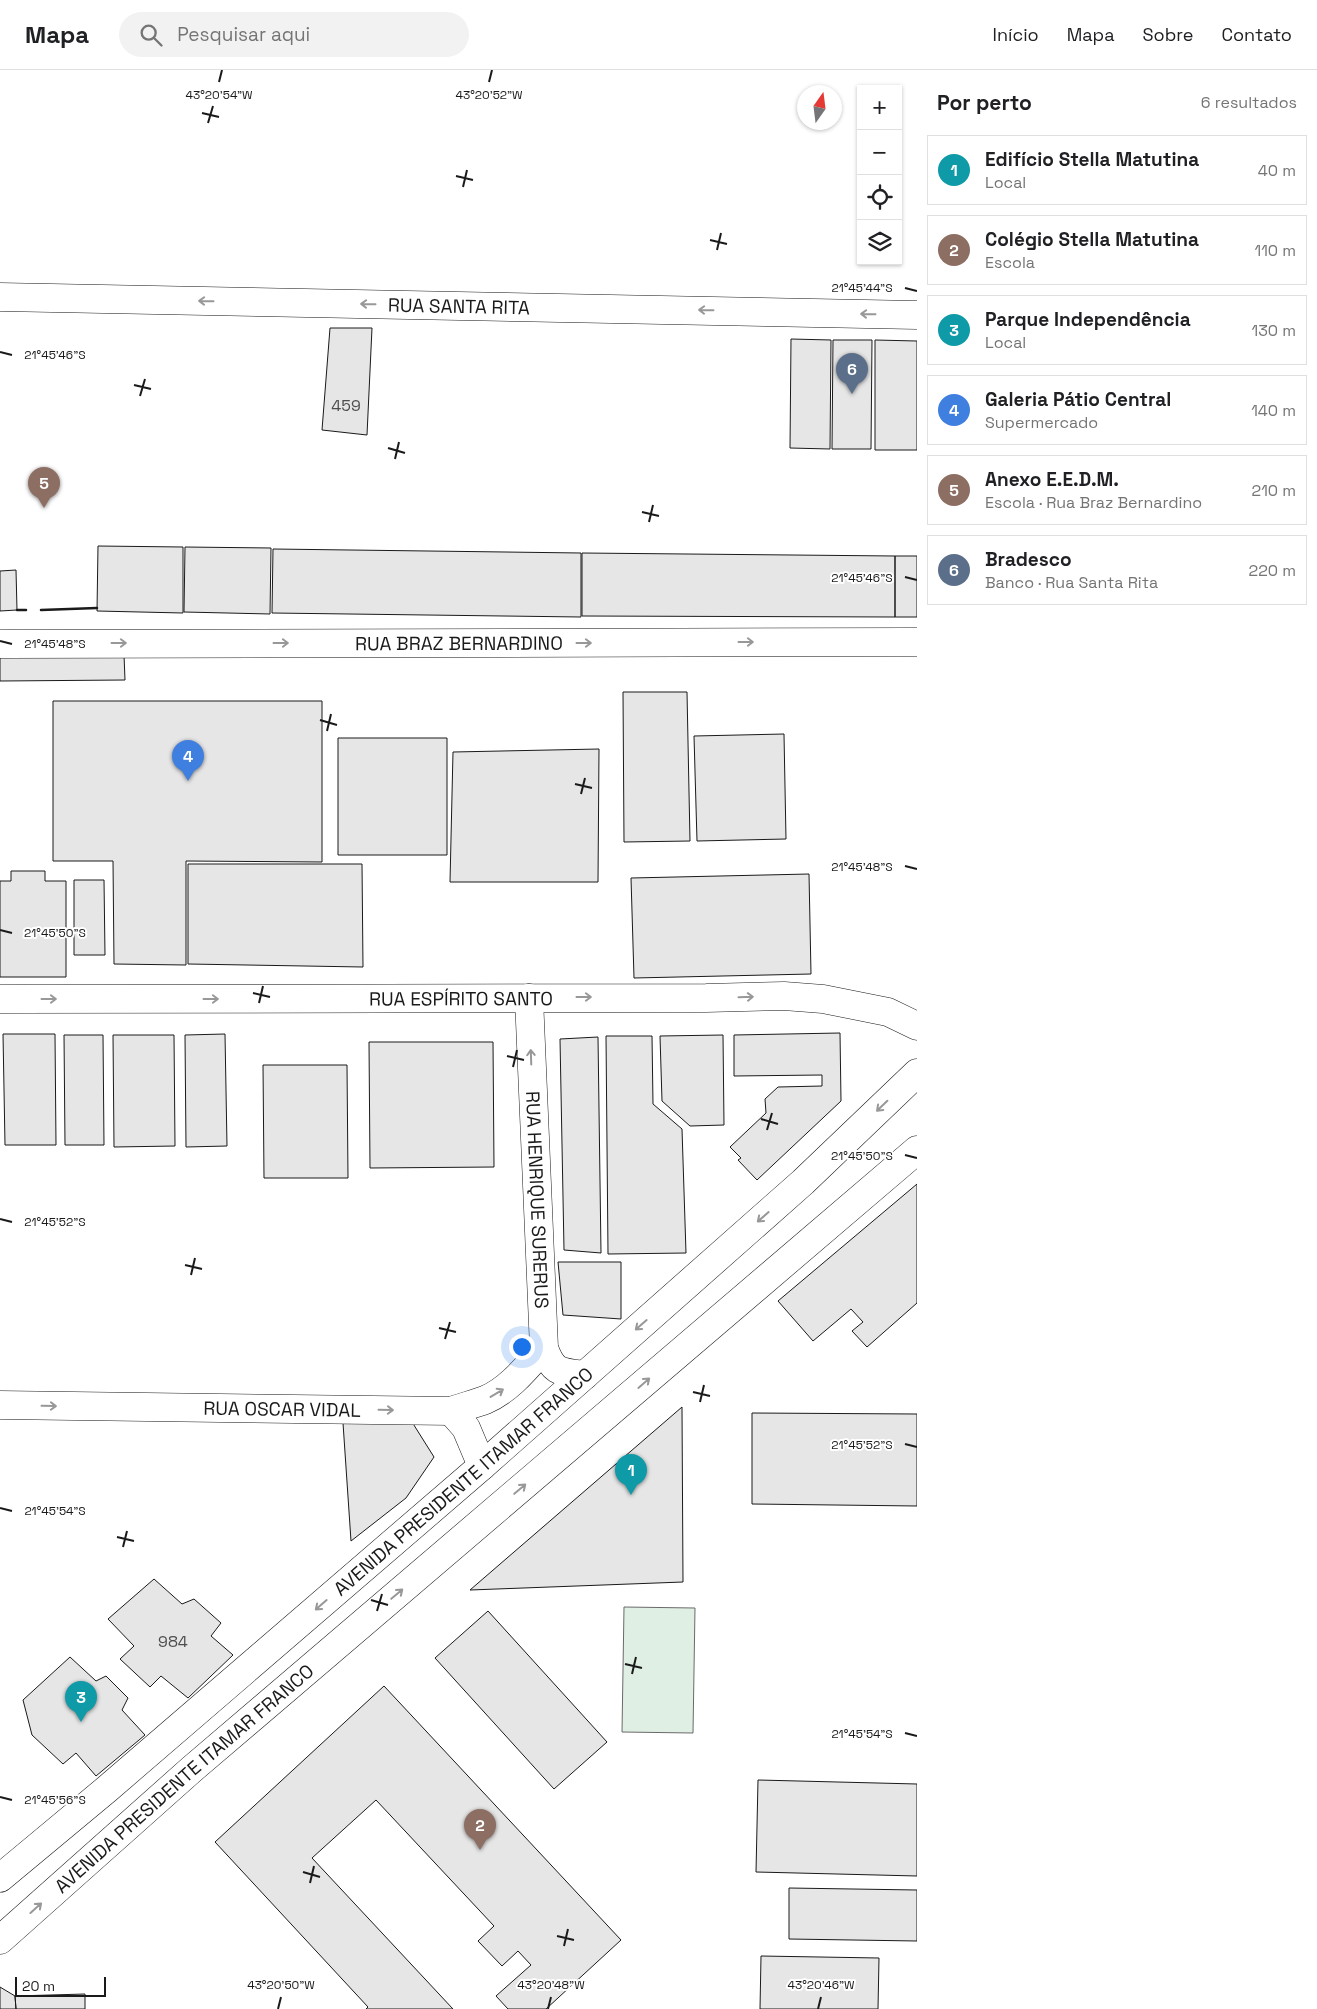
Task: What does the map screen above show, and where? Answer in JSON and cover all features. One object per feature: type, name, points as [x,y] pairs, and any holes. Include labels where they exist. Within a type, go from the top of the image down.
[{"type":"street","name":"RUA SANTA RITA","points":[[0,297],[917,314]]},
{"type":"street","name":"RUA BRAZ BERNARDINO","points":[[0,644],[917,642]]},
{"type":"street","name":"RUA ESPÍRITO SANTO","points":[[0,999],[706,998],[784,996],[823,999],[888,1012],[917,1026]]},
{"type":"street","name":"RUA HENRIQUE SURERUS","points":[[529,998],[544,1348],[548,1360],[560,1372],[585,1375]]},
{"type":"street","name":"AVENIDA PRESIDENTE ITAMAR FRANCO","points":[[0,1878],[159,1745],[482,1466],[803,1182],[917,1073]]},
{"type":"street","name":"AVENIDA PRESIDENTE ITAMAR FRANCO","points":[[0,1940],[192,1769],[917,1150]]},
{"type":"street","name":"RUA OSCAR VIDAL","points":[[0,1405],[451,1411],[486,1400],[504,1389],[525,1370],[544,1348]]},
{"type":"street","points":[[451,1411],[466,1428],[482,1466]]},
{"type":"green space","points":[[624,1607],[695,1608],[693,1733],[622,1732]]},
{"type":"building","points":[[330,328],[372,328],[367,435],[322,430]]},
{"type":"building","points":[[791,339],[831,340],[830,449],[790,448]]},
{"type":"building","points":[[833,340],[872,340],[871,449],[832,449]]},
{"type":"building","points":[[875,340],[917,341],[917,450],[875,450]]},
{"type":"building","points":[[98,546],[183,547],[183,613],[97,611]]},
{"type":"building","points":[[185,547],[271,548],[270,614],[184,612]]},
{"type":"building","points":[[273,549],[581,553],[581,617],[272,613]]},
{"type":"building","points":[[582,553],[895,556],[895,617],[582,616]]},
{"type":"building","points":[[895,556],[917,556],[917,617],[895,617]]},
{"type":"building","points":[[16,570],[17,610],[0,611],[0,571]]},
{"type":"building","points":[[124,655],[125,680],[0,681],[0,656]]},
{"type":"building","points":[[623,692],[687,692],[690,841],[624,842]]},
{"type":"building","points":[[53,701],[322,701],[322,862],[186,861],[186,965],[114,964],[113,861],[53,861]]},
{"type":"building","points":[[784,734],[786,839],[697,841],[694,736]]},
{"type":"building","points":[[338,738],[447,738],[447,855],[338,855]]},
{"type":"building","points":[[599,749],[598,882],[450,882],[453,752]]},
{"type":"building","points":[[188,864],[362,864],[363,967],[188,964]]},
{"type":"building","points":[[11,871],[45,871],[45,881],[66,881],[66,977],[0,977],[0,881],[11,881]]},
{"type":"building","points":[[809,874],[811,974],[634,978],[631,878]]},
{"type":"building","points":[[74,880],[104,880],[105,955],[74,955]]},
{"type":"building","points":[[840,1033],[841,1101],[757,1180],[738,1160],[741,1158],[730,1147],[766,1113],[765,1099],[778,1087],[822,1086],[822,1075],[734,1076],[734,1035]]},
{"type":"building","points":[[3,1034],[55,1034],[56,1145],[5,1145]]},
{"type":"building","points":[[225,1034],[227,1146],[186,1147],[185,1035]]},
{"type":"building","points":[[64,1035],[103,1035],[104,1145],[65,1145]]},
{"type":"building","points":[[113,1035],[174,1035],[175,1146],[114,1147]]},
{"type":"building","points":[[723,1035],[724,1125],[690,1126],[662,1101],[660,1036]]},
{"type":"building","points":[[606,1036],[652,1036],[653,1104],[682,1129],[686,1253],[608,1254]]},
{"type":"building","points":[[598,1037],[601,1253],[564,1250],[560,1039]]},
{"type":"building","points":[[369,1042],[493,1042],[494,1167],[370,1168]]},
{"type":"building","points":[[263,1065],[347,1065],[348,1178],[264,1178]]},
{"type":"building","points":[[917,1184],[917,1303],[867,1347],[852,1331],[863,1322],[851,1309],[813,1341],[778,1301]]},
{"type":"building","points":[[558,1262],[621,1262],[621,1319],[563,1315]]},
{"type":"building","points":[[682,1407],[683,1582],[470,1590]]},
{"type":"building","points":[[752,1413],[917,1414],[917,1506],[752,1504]]},
{"type":"building","points":[[412,1422],[434,1457],[406,1498],[351,1541],[343,1423]]},
{"type":"building","points":[[154,1579],[182,1604],[194,1599],[221,1623],[211,1636],[233,1655],[188,1698],[161,1676],[150,1687],[120,1659],[134,1646],[108,1619]]},
{"type":"building","points":[[488,1611],[607,1742],[554,1789],[435,1658]]},
{"type":"building","points":[[70,1657],[96,1681],[106,1676],[128,1698],[122,1710],[145,1735],[96,1776],[76,1753],[63,1764],[32,1735],[23,1700]]},
{"type":"building","points":[[384,1686],[621,1940],[546,2009],[508,2009],[496,1996],[531,1965],[518,1951],[502,1966],[478,1941],[494,1926],[376,1800],[312,1858],[453,2009],[366,2009],[368,2007],[215,1842]]},
{"type":"building","points":[[758,1780],[917,1784],[917,1876],[756,1872]]},
{"type":"building","points":[[789,1888],[917,1890],[917,1941],[789,1939]]},
{"type":"building","points":[[761,1956],[879,1958],[878,2009],[760,2009]]},
{"type":"building","points":[[0,1987],[15,1996],[16,2009],[0,2009]]},
{"type":"building","points":[[85,1994],[85,2009],[16,2009],[15,1996]]},
{"type":"wall","points":[[41,610],[97,608]]},
{"type":"wall","points":[[17,610],[26,610]]},
{"type":"place","name":"Bradesco","points":[[852,394]]},
{"type":"place","name":"Anexo E.E.D.M.","points":[[44,508]]},
{"type":"place","name":"Galeria Pátio Central","points":[[188,781]]},
{"type":"place","name":"Edifício Stella Matutina","points":[[631,1495]]},
{"type":"place","name":"Parque Independência","points":[[81,1722]]},
{"type":"place","name":"Colégio Stella Matutina","points":[[480,1850]]}]
